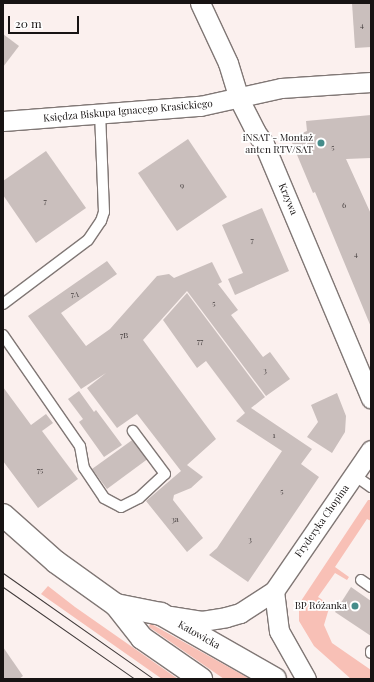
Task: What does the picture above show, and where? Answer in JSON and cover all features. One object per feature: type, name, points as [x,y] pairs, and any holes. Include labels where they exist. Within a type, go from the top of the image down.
[{"type":"street","name":"Krzywa","points":[[200,3],[228,63],[239,99],[255,131],[264,144],[371,398]]},
{"type":"street","name":"Księdza Biskupa Ignacego Krasickiego","points":[[3,122],[200,106],[239,99],[280,88],[371,82]]},
{"type":"street","name":"Fryderyka Chopina","points":[[274,591],[371,450]]},
{"type":"street","name":"Katowicka","points":[[3,515],[56,562],[116,605],[142,638],[201,679]]},
{"type":"street","points":[[161,614],[187,620],[226,617],[240,613],[274,591],[279,631],[306,679]]},
{"type":"street","name":"Katowicka","points":[[116,605],[161,614],[275,679]]},
{"type":"lane","points":[[3,304],[88,240],[101,221],[104,212],[100,114]]},
{"type":"lane","points":[[3,335],[80,446],[84,468],[104,498],[122,507],[139,498],[165,474],[133,431]]},
{"type":"lane","points":[[354,475],[371,487]]},
{"type":"lane","points":[[361,580],[371,587]]},
{"type":"shaded area","points":[[368,500],[371,500],[371,521],[367,519],[335,567],[349,577],[347,580],[335,573],[318,597],[330,605],[324,625],[332,643],[371,670],[371,679],[351,679],[314,646],[299,621],[299,604]]},
{"type":"shaded area","points":[[48,586],[75,607],[178,679],[162,679],[41,594]]},
{"type":"shaded area","points":[[150,623],[250,679],[224,679],[149,627]]},
{"type":"building","points":[[352,3],[371,3],[371,47],[355,48]]},
{"type":"building","points":[[3,34],[19,46],[3,67]]},
{"type":"building","points":[[371,115],[371,158],[346,159],[371,214],[371,327],[315,192],[313,193],[290,138],[307,131],[306,121]]},
{"type":"building","points":[[188,139],[227,197],[177,231],[138,173]]},
{"type":"building","points":[[46,151],[86,208],[36,243],[3,195],[3,181]]},
{"type":"building","points":[[262,208],[289,271],[235,295],[228,279],[243,273],[222,225]]},
{"type":"building","points":[[107,261],[117,274],[61,313],[86,346],[110,329],[157,276],[169,274],[174,278],[212,262],[222,282],[218,284],[238,310],[231,315],[263,357],[270,352],[290,379],[266,396],[187,291],[143,340],[216,439],[187,465],[203,477],[191,488],[174,495],[173,500],[203,538],[187,552],[146,501],[181,471],[137,414],[117,428],[87,388],[106,373],[81,389],[28,316]]},
{"type":"building","points":[[187,293],[265,397],[251,408],[312,449],[301,464],[319,477],[248,582],[209,555],[217,548],[282,451],[236,421],[245,413],[206,361],[197,368],[163,320]]},
{"type":"building","points":[[3,387],[31,425],[46,414],[53,423],[42,431],[78,479],[38,508],[3,461]]},
{"type":"building","points":[[79,391],[94,412],[96,410],[122,445],[104,457],[79,422],[83,419],[68,399]]},
{"type":"building","points":[[337,393],[346,416],[345,432],[332,453],[307,437],[318,422],[311,405]]},
{"type":"building","points":[[135,438],[149,458],[107,489],[92,469]]},
{"type":"building","name":"BP Różanka","points":[[351,587],[371,601],[371,636],[335,612]]},
{"type":"building","points":[[3,647],[23,676],[19,679],[3,679]]},
{"type":"tram line","points":[[3,573],[154,679]]},
{"type":"tram line","points":[[3,587],[135,679]]},
{"type":"place","name":"iNSAT - Montaż anten RTV/SAT","points":[[321,143]]},
{"type":"place","name":"BP Różanka","points":[[355,606]]}]
